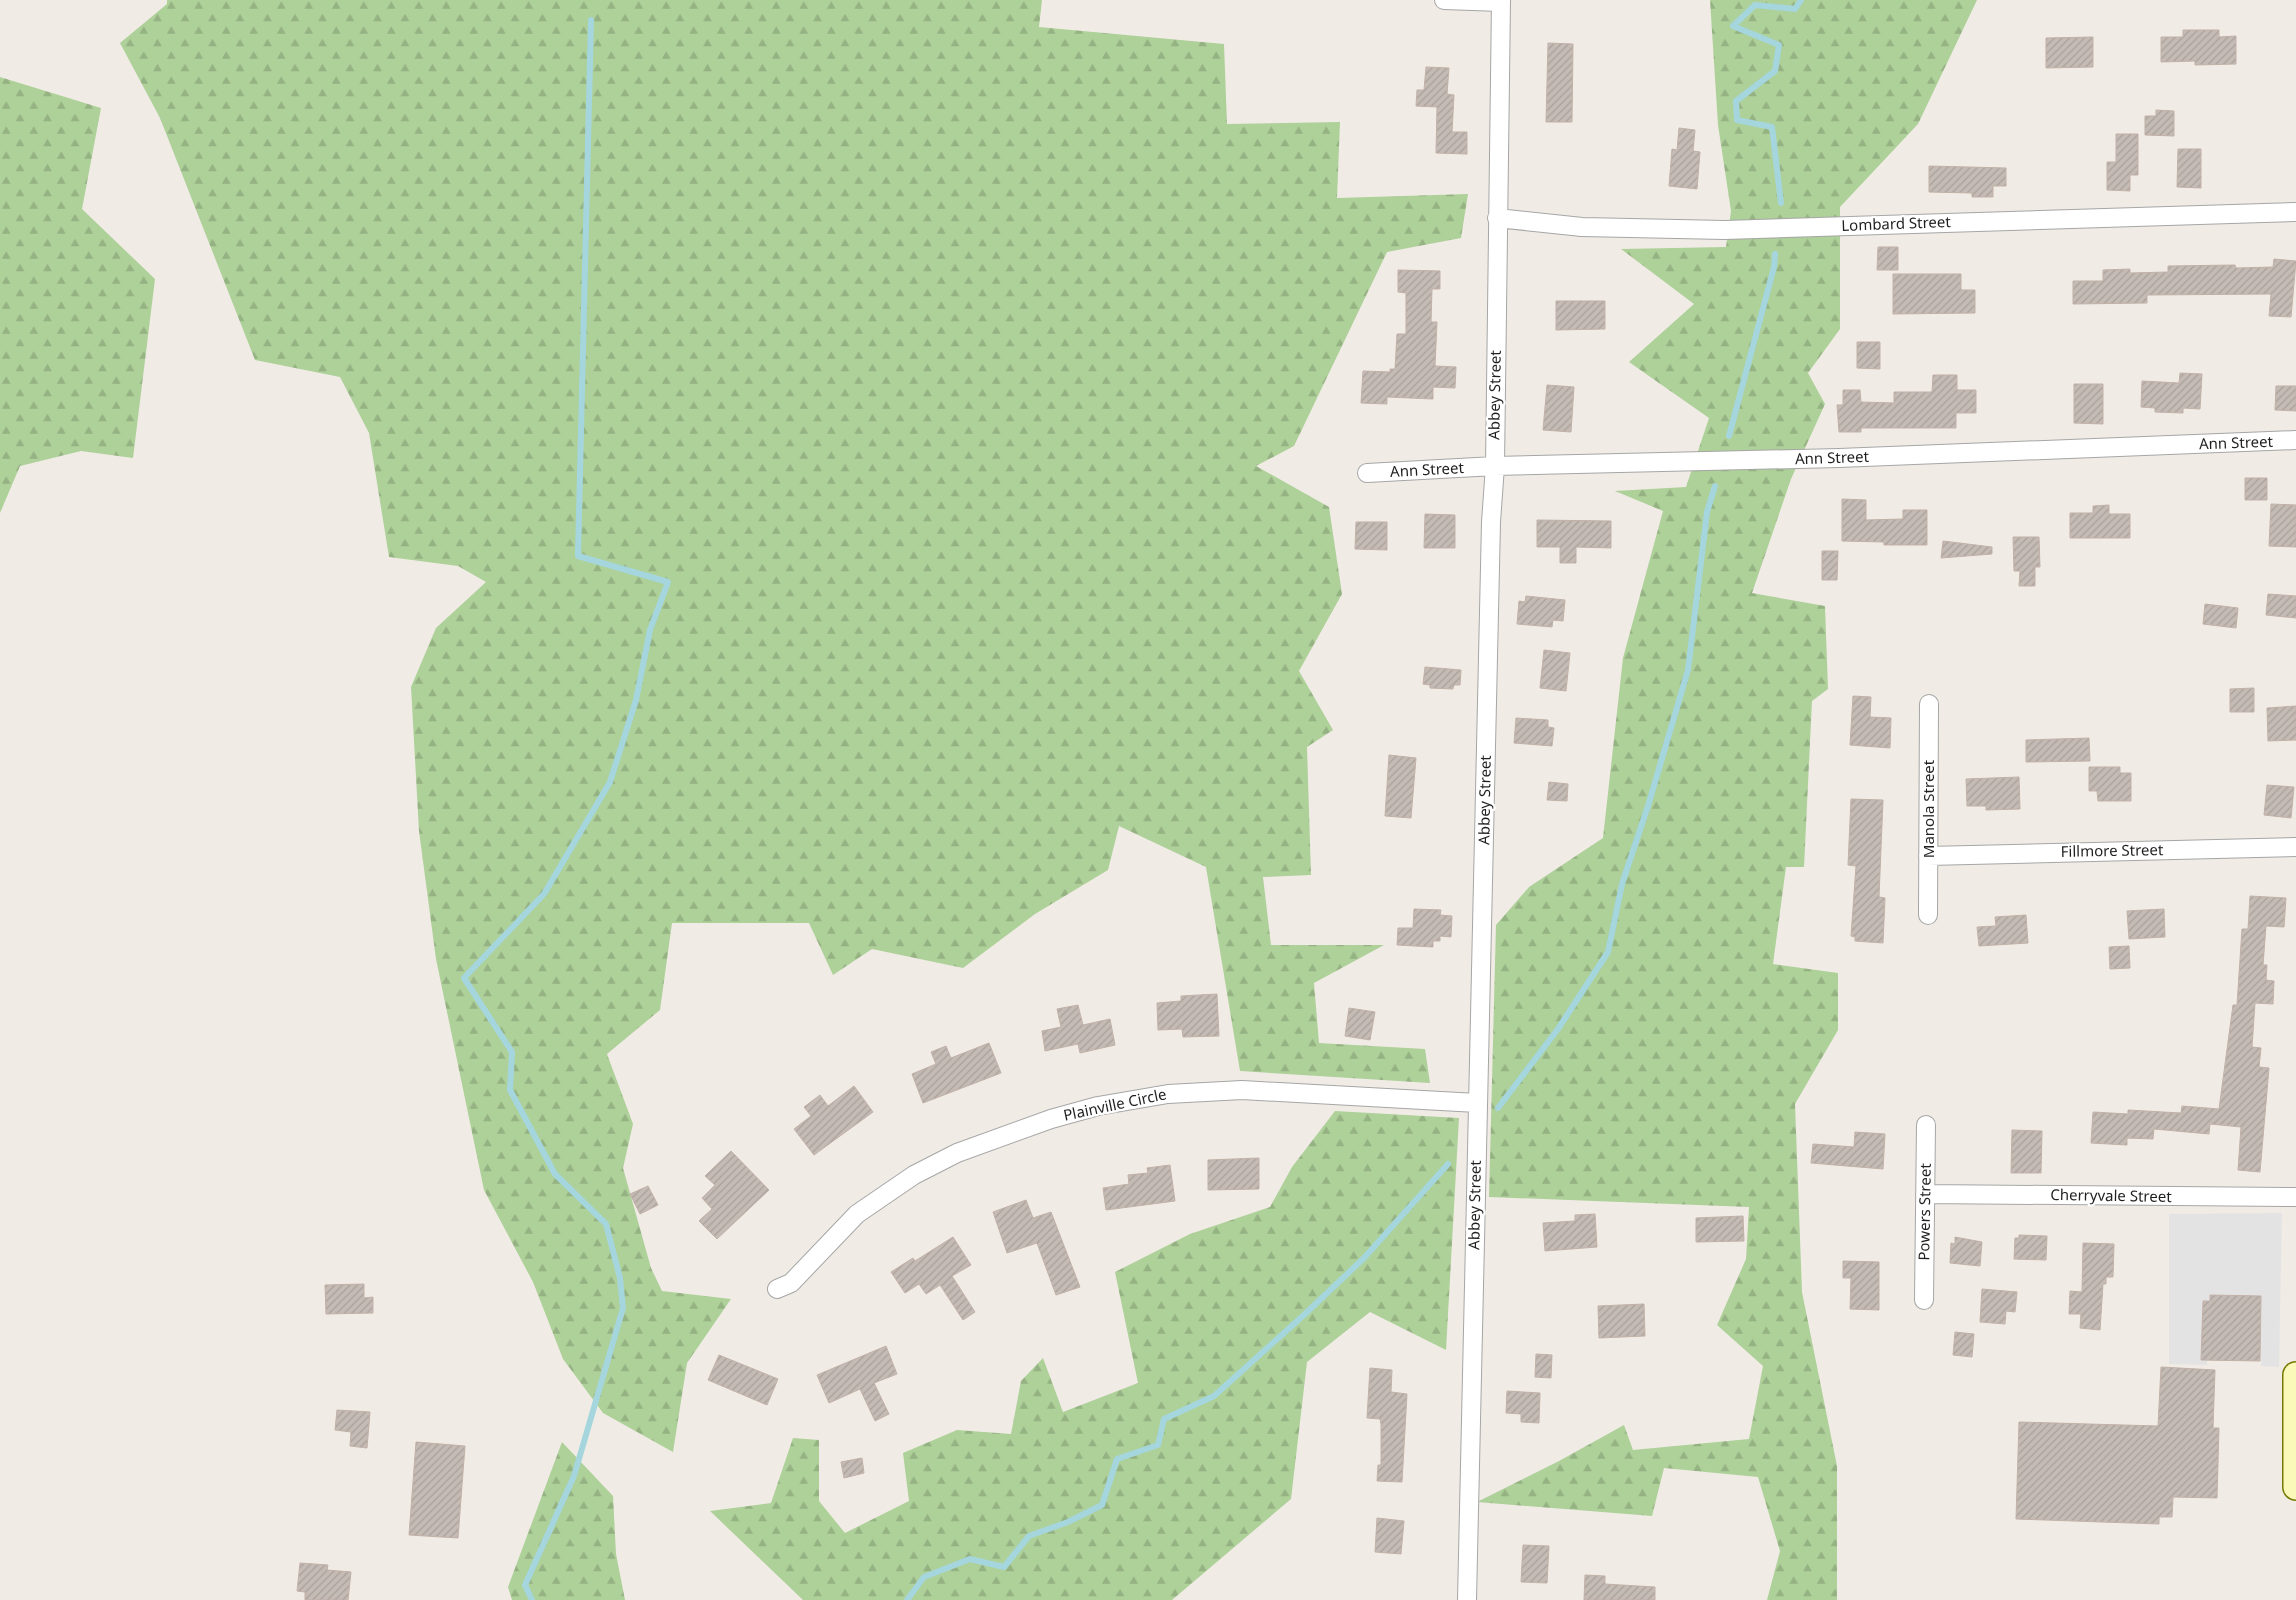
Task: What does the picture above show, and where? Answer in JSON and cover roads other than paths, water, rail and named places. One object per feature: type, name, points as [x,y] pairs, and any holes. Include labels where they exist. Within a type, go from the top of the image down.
[{"type":"main road","points":[[2296,1375],[2296,1487]]},
{"type":"street","points":[[1444,0],[1501,1]]},
{"type":"street","name":"Abbey Street","points":[[1467,1600],[1491,522],[1495,466],[1501,1]]},
{"type":"street","name":"Lombard Street","points":[[1497,218],[1582,227],[1725,230],[2296,212]]},
{"type":"street","name":"Ann Street","points":[[1367,473],[1495,466],[1839,458],[2296,440]]},
{"type":"street","name":"Manola Street","points":[[1928,915],[1929,704]]},
{"type":"street","name":"Fillmore Street","points":[[1928,856],[2296,847]]},
{"type":"street","name":"Plainville Circle","points":[[777,1289],[791,1283],[857,1214],[914,1175],[957,1153],[1051,1119],[1098,1106],[1168,1094],[1242,1090],[1477,1104]]},
{"type":"street","name":"Powers Street","points":[[1924,1300],[1926,1125]]},
{"type":"street","name":"Cherryvale Street","points":[[1925,1194],[2296,1198]]},
{"type":"waterway","points":[[1781,203],[1772,127],[1737,120],[1736,101],[1775,71],[1779,45],[1733,26],[1755,5],[1795,9],[1801,0]]},
{"type":"waterway","points":[[532,1600],[525,1585],[574,1476],[623,1308],[620,1278],[606,1224],[555,1174],[510,1090],[512,1052],[464,978],[544,894],[610,782],[636,700],[650,630],[668,582],[578,556],[591,20]]},
{"type":"waterway","points":[[1729,436],[1774,267],[1775,254]]},
{"type":"waterway","points":[[1498,1108],[1558,1029],[1608,952],[1622,884],[1648,806],[1688,670],[1707,512],[1715,486]]},
{"type":"waterway","points":[[907,1600],[924,1577],[970,1559],[1004,1567],[1029,1536],[1068,1522],[1102,1505],[1117,1459],[1158,1445],[1164,1419],[1214,1396],[1364,1258],[1448,1164]]}]
